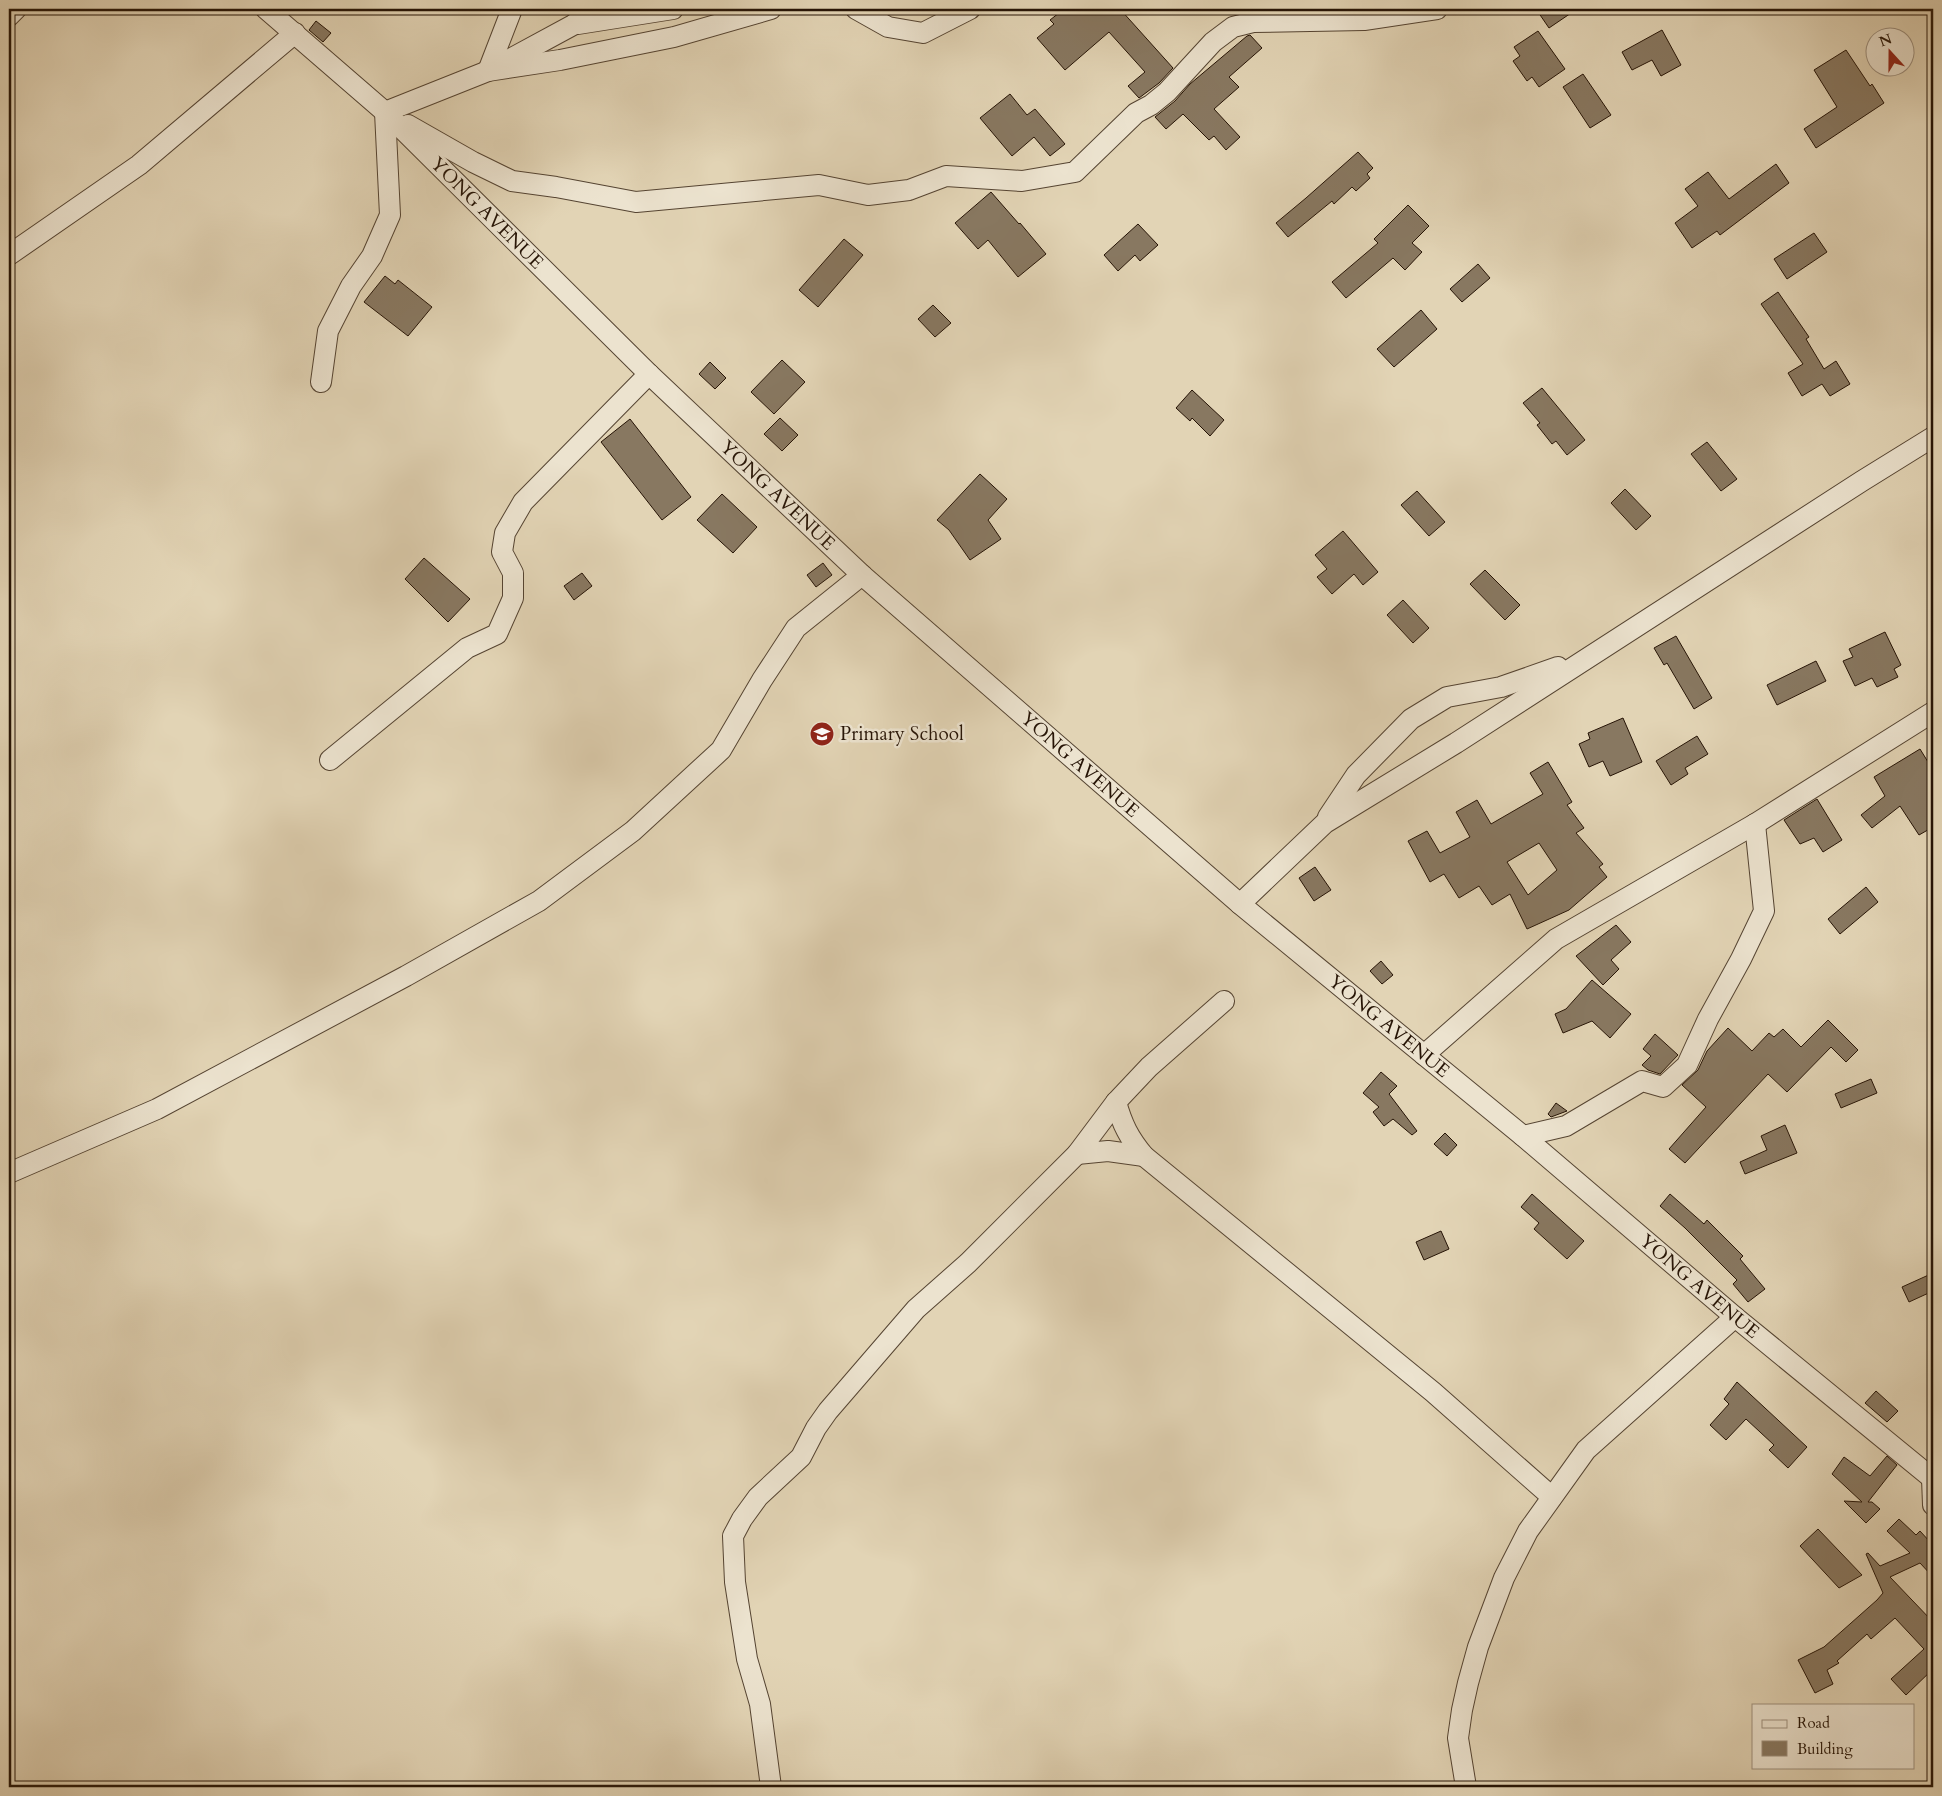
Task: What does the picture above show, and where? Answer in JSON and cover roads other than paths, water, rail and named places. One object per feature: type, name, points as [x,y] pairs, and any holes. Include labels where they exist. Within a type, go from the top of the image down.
[{"type":"street","points":[[9,16],[16,9]]},
{"type":"street","name":"YONG AVENUE","points":[[266,9],[385,112],[649,374],[862,575],[1240,904],[1523,1136],[1735,1317],[1933,1478]]},
{"type":"street","points":[[488,71],[512,9]]},
{"type":"street","points":[[385,112],[488,71],[573,25],[596,9]]},
{"type":"street","points":[[573,25],[672,9]]},
{"type":"street","points":[[488,71],[560,60],[674,37],[772,9]]},
{"type":"street","points":[[856,9],[888,28],[923,33],[970,9]]},
{"type":"street","points":[[1285,9],[1315,21]]},
{"type":"street","points":[[385,112],[473,162],[512,181],[636,202],[818,185],[868,194],[909,190],[946,176],[1022,181],[1075,172],[1136,113],[1151,105],[1166,92],[1213,42],[1233,28],[1253,22],[1364,20],[1437,9]]},
{"type":"street","points":[[9,255],[138,165],[295,33]]},
{"type":"street","points":[[321,382],[328,331],[351,286],[372,256],[390,215],[385,112]]},
{"type":"street","points":[[330,760],[467,648],[496,634],[513,598],[513,573],[502,552],[505,532],[523,502],[649,374]]},
{"type":"street","points":[[1240,904],[1325,823],[1456,743],[1585,658],[1933,437]]},
{"type":"street","points":[[9,1172],[157,1109],[406,976],[539,901],[633,831],[721,750],[762,680],[796,628],[862,575]]},
{"type":"street","points":[[1325,823],[1356,775],[1411,719],[1448,697],[1500,687],[1585,658]]},
{"type":"street","points":[[1424,1055],[1556,939],[1755,824],[1933,712]]},
{"type":"street","points":[[1523,1136],[1566,1126],[1642,1081],[1663,1087],[1687,1065],[1708,1019],[1741,959],[1764,911],[1755,824]]},
{"type":"street","points":[[771,1787],[760,1704],[747,1659],[735,1582],[733,1536],[742,1518],[758,1497],[801,1457],[816,1428],[828,1411],[916,1309],[968,1263],[1077,1154],[1116,1102],[1149,1066],[1224,1001]]},
{"type":"street","points":[[1116,1102],[1122,1125],[1135,1146],[1144,1156],[1433,1392],[1552,1497]]},
{"type":"street","points":[[1077,1154],[1108,1150],[1144,1156]]},
{"type":"street","points":[[1466,1787],[1458,1738],[1462,1710],[1478,1647],[1504,1578],[1528,1531],[1586,1450],[1735,1317]]},
{"type":"street","points":[[1933,1478],[1933,1505]]},
{"type":"place","name":"Primary School","points":[[822,734]]}]
